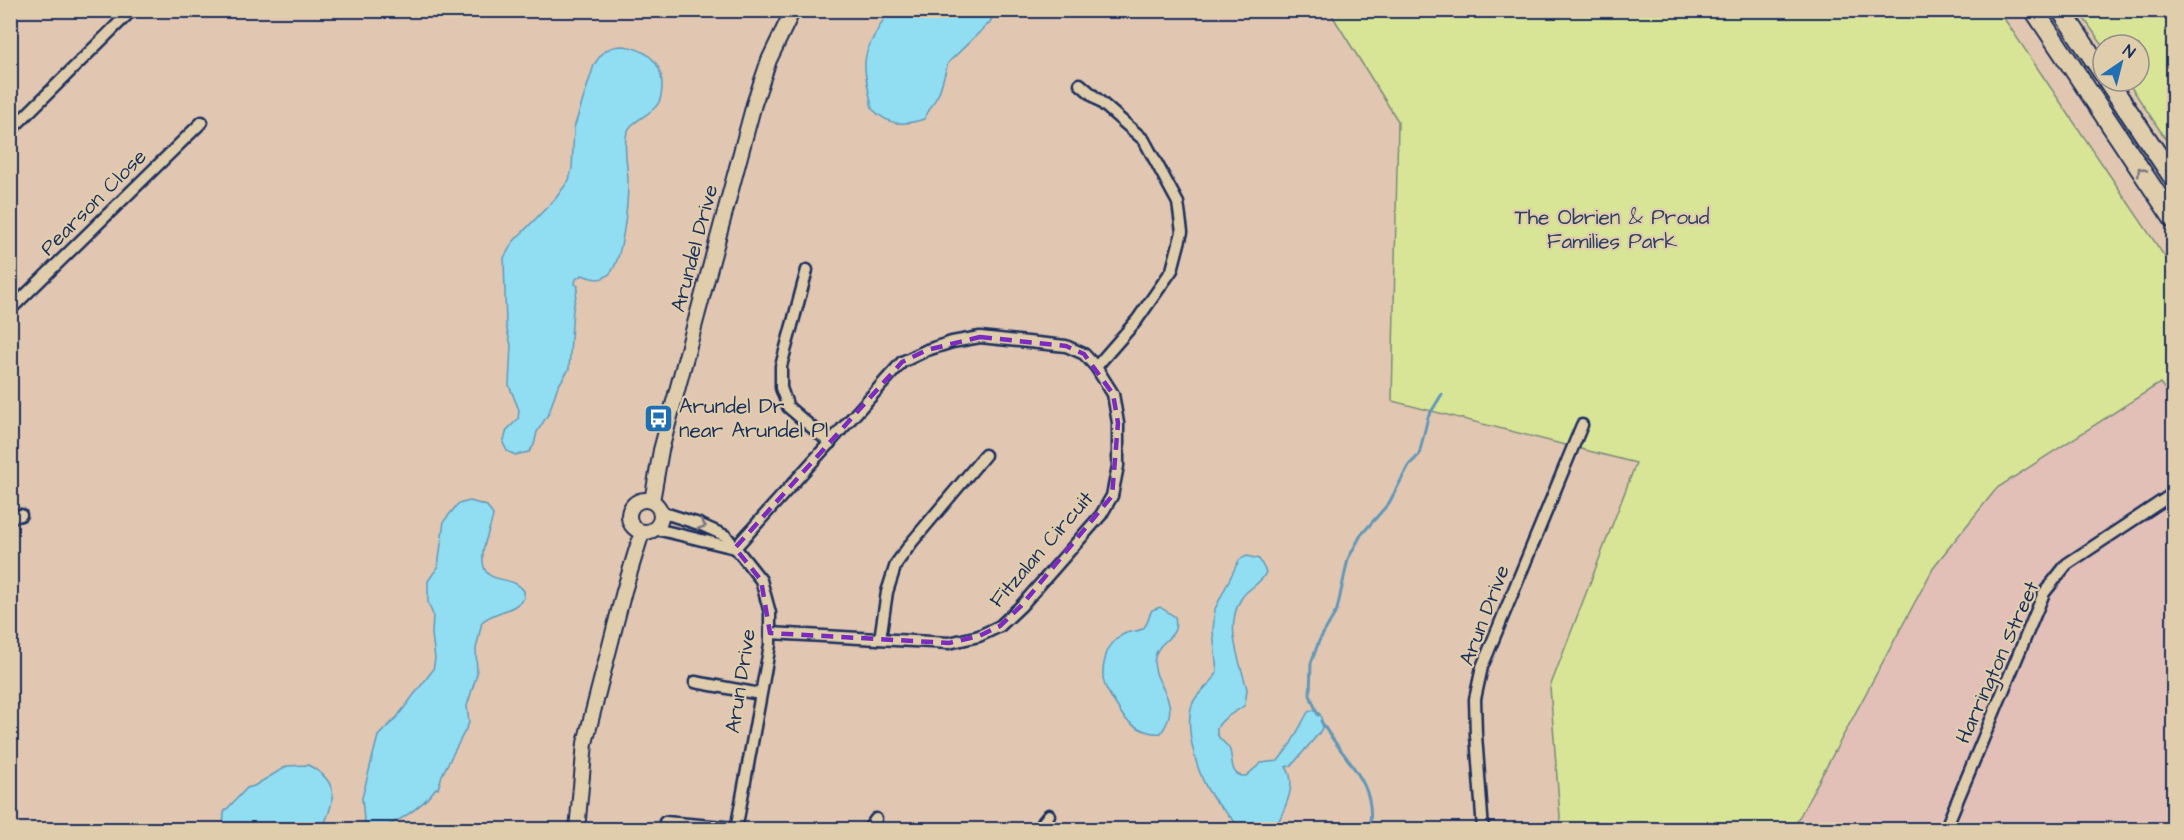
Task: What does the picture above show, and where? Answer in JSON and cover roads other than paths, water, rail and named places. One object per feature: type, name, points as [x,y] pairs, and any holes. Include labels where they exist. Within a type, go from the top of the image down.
[{"type":"highway","points":[[2034,10],[2174,220]]},
{"type":"highway","points":[[2061,10],[2091,55]]},
{"type":"highway","points":[[2116,93],[2174,179]]},
{"type":"main road","name":"Arundel Drive","points":[[656,507],[661,450],[754,104],[770,60],[793,10]]},
{"type":"main road","points":[[639,501],[656,507],[656,528],[648,532],[634,528],[629,520],[630,509],[639,501]]},
{"type":"main road","points":[[577,830],[585,743],[642,532]]},
{"type":"street","points":[[10,131],[132,10]]},
{"type":"street","points":[[1080,84],[1144,140],[1178,203],[1182,232],[1172,270],[1137,320],[1096,367]]},
{"type":"street","name":"Pearson Close","points":[[10,310],[202,122]]},
{"type":"street","points":[[807,270],[781,366],[781,388],[789,407],[830,443]]},
{"type":"street","name":"Fitzalan Circuit","points":[[735,548],[902,362],[927,350],[952,342],[980,337],[1066,346],[1084,354],[1096,367],[1113,394],[1118,423],[1118,466],[1112,496],[1101,514],[1021,606],[1000,626],[979,636],[949,643],[770,633]]},
{"type":"street","name":"Arun Drive","points":[[1483,830],[1475,708],[1482,667],[1582,425]]},
{"type":"street","points":[[880,639],[887,592],[896,564],[985,455]]},
{"type":"street","name":"Harrington Street","points":[[1945,830],[2044,593],[2067,564],[2174,493]]},
{"type":"street","name":"Arun Drive","points":[[656,507],[726,536],[760,580],[770,613],[770,645],[736,829]]},
{"type":"street","points":[[656,528],[735,548]]},
{"type":"street","points":[[695,682],[760,694]]},
{"type":"street","points":[[1037,830],[1049,815]]},
{"type":"street","points":[[868,830],[876,819]]},
{"type":"street","points":[[665,822],[736,829]]},
{"type":"water","points":[[887,11],[995,11],[990,22],[948,63],[939,93],[924,119],[909,123],[896,123],[885,119],[872,109],[865,71],[866,56]]},
{"type":"water","points":[[624,46],[645,53],[656,63],[661,76],[661,97],[656,107],[631,126],[626,137],[627,203],[624,232],[613,269],[602,278],[595,279],[582,275],[576,279],[575,284],[578,286],[573,309],[569,369],[557,388],[549,413],[537,432],[534,445],[529,452],[515,455],[507,451],[503,443],[507,430],[518,419],[519,410],[509,385],[511,345],[506,326],[504,258],[513,242],[556,198],[569,180],[572,168],[574,128],[594,65],[606,51],[613,47]]},
{"type":"water","points":[[470,501],[487,506],[493,515],[483,553],[486,572],[491,576],[518,585],[524,591],[524,598],[515,606],[482,622],[476,649],[477,674],[467,706],[469,723],[442,775],[438,789],[436,788],[406,816],[387,826],[369,829],[364,820],[362,798],[378,736],[397,717],[433,670],[435,659],[432,634],[433,615],[428,602],[428,581],[438,567],[444,521],[458,504]]},
{"type":"water","points":[[1247,556],[1259,559],[1266,572],[1241,599],[1234,621],[1235,644],[1247,689],[1245,705],[1219,725],[1217,734],[1229,748],[1236,773],[1246,776],[1261,763],[1278,761],[1290,745],[1308,712],[1313,710],[1320,714],[1323,725],[1320,732],[1292,765],[1286,767],[1290,774],[1290,790],[1275,829],[1241,829],[1207,789],[1191,740],[1192,705],[1217,672],[1213,631],[1215,609],[1240,559]]},
{"type":"water","points":[[1160,607],[1175,617],[1176,625],[1172,635],[1157,651],[1155,657],[1157,675],[1169,701],[1170,711],[1168,721],[1161,733],[1156,733],[1139,728],[1124,717],[1106,688],[1103,668],[1106,655],[1114,641],[1126,633],[1142,629],[1152,610]]},
{"type":"water","points":[[308,765],[326,778],[332,792],[330,809],[322,829],[223,829],[224,812],[247,788],[287,766]]},
{"type":"waterway","points":[[1318,715],[1310,695],[1311,663],[1319,641],[1337,610],[1348,559],[1361,535],[1389,503],[1409,465],[1419,455],[1428,417],[1442,394]]},
{"type":"waterway","points":[[1321,721],[1363,784],[1369,798],[1371,813],[1369,830]]},
{"type":"place","name":"Arundel Dr near Arundel Pl","points":[[658,418]]},
{"type":"park label","name":"The Obrien & Proud Families Park","points":[[1612,229]]}]
